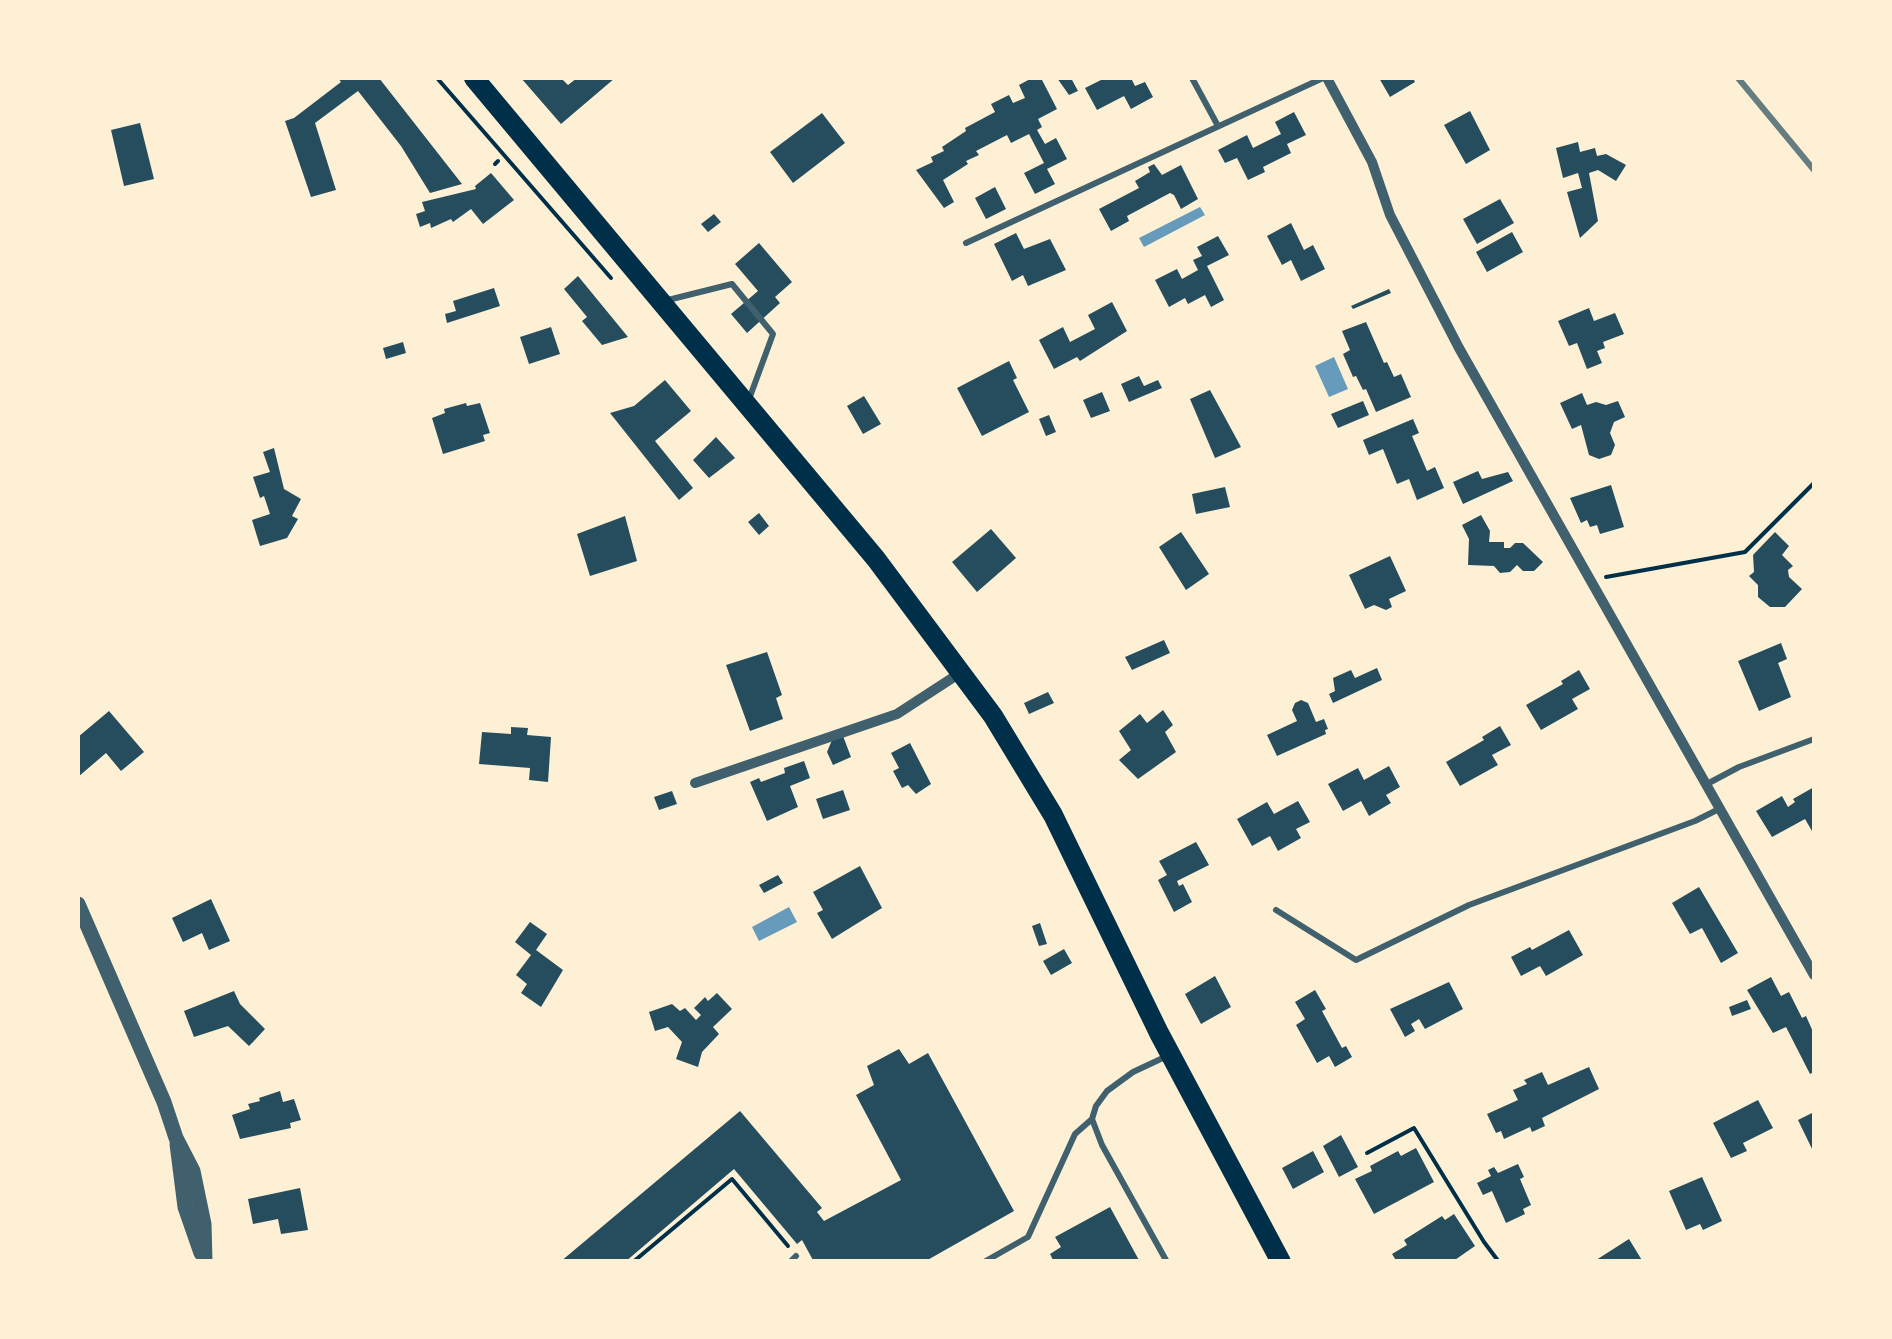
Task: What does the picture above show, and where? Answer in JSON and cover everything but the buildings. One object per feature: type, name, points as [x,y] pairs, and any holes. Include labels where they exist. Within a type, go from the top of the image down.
[{"type":"main road","points":[[474,78],[748,402],[876,560],[993,716],[1053,815],[1171,1054],[1281,1262]]},
{"type":"street","points":[[1325,78],[1372,162],[1390,215],[1459,348],[1814,975]]},
{"type":"street","points":[[695,783],[897,714],[960,673]]},
{"type":"street","points":[[78,904],[164,1102],[176,1139],[184,1207],[205,1261]]},
{"type":"lane","points":[[1192,78],[1218,126]]},
{"type":"lane","points":[[966,243],[1325,78]]},
{"type":"lane","points":[[662,302],[732,284],[773,334],[748,402]]},
{"type":"lane","points":[[1707,784],[1739,767],[1814,739]]},
{"type":"lane","points":[[1276,910],[1356,960],[1469,905],[1720,808]]},
{"type":"lane","points":[[984,1262],[1028,1237],[1075,1134],[1092,1119],[1108,1091],[1133,1072],[1171,1054]]},
{"type":"lane","points":[[1092,1119],[1166,1262]]},
{"type":"path","points":[[443,84],[450,79]]},
{"type":"path","points":[[1592,582],[1616,574],[1745,552],[1814,483]]},
{"type":"path","points":[[1367,1152],[1414,1128],[1500,1262]]},
{"type":"path","points":[[634,1262],[732,1179],[793,1259]]},
{"type":"water","points":[[1200,207],[1205,215],[1144,247],[1139,238]]},
{"type":"water","points":[[1334,357],[1348,389],[1329,397],[1315,366]]},
{"type":"water","points":[[789,907],[797,922],[759,941],[752,927]]},
{"type":"railway","points":[[1738,78],[1814,170]]}]
